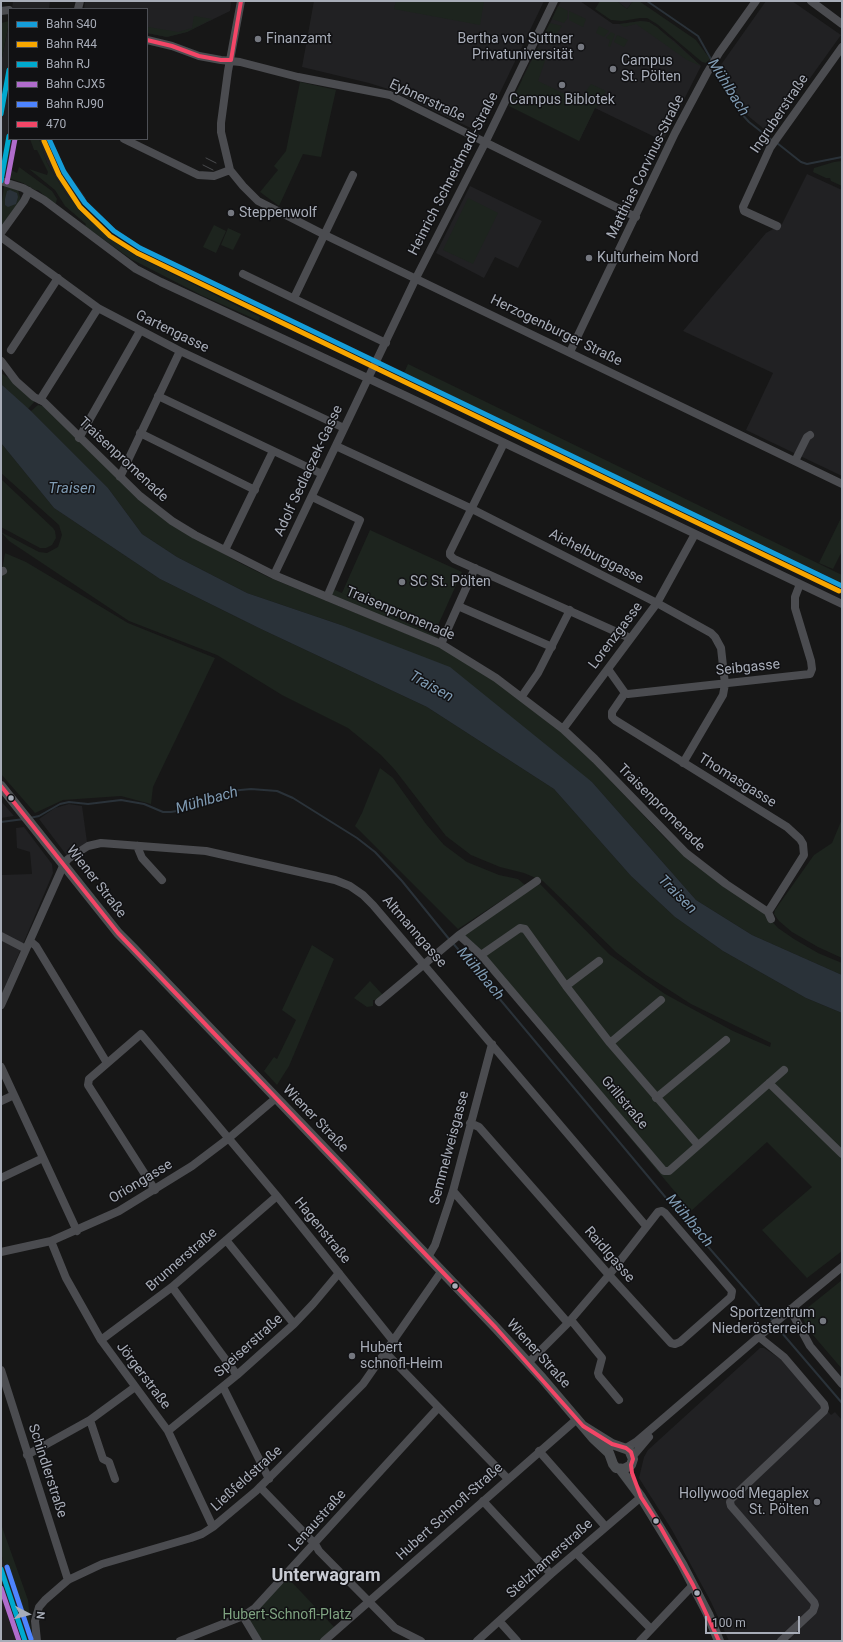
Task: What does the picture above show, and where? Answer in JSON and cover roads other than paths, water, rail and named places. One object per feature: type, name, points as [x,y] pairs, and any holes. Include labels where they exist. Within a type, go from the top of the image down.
[{"type":"main road","name":"Wiener Straße","points":[[1,786],[123,938],[528,1363],[612,1457],[613,1464],[620,1469]]},
{"type":"main road","points":[[580,1422],[628,1454],[633,1478],[641,1496]]},
{"type":"main road","points":[[612,1457],[615,1450],[628,1454]]},
{"type":"main road","points":[[620,1469],[628,1468],[628,1454]]},
{"type":"main road","points":[[620,1469],[641,1496],[661,1528],[693,1585],[719,1641]]},
{"type":"street","points":[[126,140],[198,175],[214,176],[230,170],[223,142],[221,123],[241,1]]},
{"type":"street","name":"Heinrich Schneidmadl-Straße","points":[[378,359],[416,278],[485,143],[554,1]]},
{"type":"street","name":"Matthias Corvinus-Straße","points":[[570,352],[675,133],[707,73],[756,1]]},
{"type":"street","points":[[811,1],[842,24]]},
{"type":"street","name":"Eybnerstraße","points":[[148,40],[172,46],[199,56],[221,60],[231,60],[298,77],[390,95],[636,216]]},
{"type":"street","name":"Ingruberstraße","points":[[777,226],[744,211],[743,207],[771,146],[842,47]]},
{"type":"street","name":"Herzogenburger Straße","points":[[230,170],[240,183],[258,200],[325,235],[842,484]]},
{"type":"street","points":[[294,298],[353,175]]},
{"type":"street","points":[[1,181],[29,191],[44,200],[142,272],[160,282],[368,378],[842,604]]},
{"type":"street","points":[[1,233],[29,191]]},
{"type":"street","name":"Gartengasse","points":[[1,237],[98,308],[180,351],[344,428]]},
{"type":"street","points":[[243,274],[386,343]]},
{"type":"street","points":[[11,350],[58,278]]},
{"type":"street","points":[[40,400],[98,308]]},
{"type":"street","points":[[79,438],[140,331]]},
{"type":"street","points":[[120,477],[180,351]]},
{"type":"street","name":"Adolf Sedlaczek-Gasse","points":[[274,576],[378,359]]},
{"type":"street","name":"Traisenpromenade","points":[[1,361],[16,381],[34,397],[40,400],[140,496],[172,521],[195,535],[274,576],[441,644],[469,660],[522,696],[563,729],[595,759],[686,853],[770,915]]},
{"type":"street","points":[[158,396],[322,474]]},
{"type":"street","points":[[140,433],[255,490]]},
{"type":"street","points":[[795,461],[807,437],[810,435]]},
{"type":"street","points":[[504,443],[450,552],[450,555],[454,559],[630,638]]},
{"type":"street","name":"Aichelburggasse","points":[[336,446],[472,509],[657,603],[711,633],[721,648],[725,684],[723,695],[683,763]]},
{"type":"street","points":[[224,550],[274,451]]},
{"type":"street","points":[[312,497],[360,520],[327,597]]},
{"type":"street","name":"Lorenzgasse","points":[[563,729],[657,603],[695,534]]},
{"type":"street","points":[[441,644],[475,568]]},
{"type":"street","name":"Seibgasse","points":[[625,693],[632,694],[810,674],[812,669],[811,661],[795,608],[795,597],[800,584]]},
{"type":"street","points":[[458,606],[552,647]]},
{"type":"street","points":[[522,696],[538,673],[570,610]]},
{"type":"street","points":[[608,669],[625,693]]},
{"type":"street","name":"Thomasgasse","points":[[625,693],[612,712],[612,717],[787,827],[803,844],[804,855],[770,915]]},
{"type":"street","name":"Altmanngasse","points":[[64,864],[88,846],[101,843],[206,851],[307,873],[335,880],[350,886],[363,895],[373,905],[646,1226]]},
{"type":"street","points":[[137,846],[142,858],[162,880]]},
{"type":"street","points":[[1,1005],[64,864]]},
{"type":"street","points":[[379,1002],[459,935],[537,881]]},
{"type":"street","points":[[482,954],[520,928],[525,929],[566,986],[610,1043],[698,1145]]},
{"type":"street","name":"Grillstraße","points":[[459,935],[482,954],[664,1170],[669,1171],[784,1070]]},
{"type":"street","points":[[1,936],[26,949]]},
{"type":"street","points":[[30,941],[36,946],[107,1064],[89,1079],[88,1085],[154,1190]]},
{"type":"street","points":[[566,986],[599,961]]},
{"type":"street","points":[[610,1043],[661,1000]]},
{"type":"street","name":"Hagenstraße","points":[[107,1064],[141,1034],[277,1196],[394,1342]]},
{"type":"street","points":[[656,1098],[726,1040]]},
{"type":"street","name":"Semmelweisgasse","points":[[428,1257],[435,1245],[452,1191],[492,1044]]},
{"type":"street","points":[[1,1067],[77,1231]]},
{"type":"street","points":[[770,1083],[842,1154]]},
{"type":"street","points":[[1,1101],[14,1095]]},
{"type":"street","name":"Oriongasse","points":[[1,1252],[51,1241],[77,1231],[119,1211],[192,1166],[229,1138],[276,1098]]},
{"type":"street","name":"Raidlgasse","points":[[470,1123],[479,1127],[609,1275],[671,1343],[675,1344],[680,1342],[731,1297],[732,1291],[665,1213],[662,1211],[658,1212],[646,1226]]},
{"type":"street","points":[[1,1178],[43,1158]]},
{"type":"street","points":[[452,1191],[602,1358],[598,1373],[599,1376],[619,1400]]},
{"type":"street","name":"Brunnerstraße","points":[[101,1340],[172,1287],[277,1196]]},
{"type":"street","points":[[528,1363],[570,1322],[609,1275],[646,1226]]},
{"type":"street","points":[[226,1240],[294,1324]]},
{"type":"street","name":"Jörgerstraße","points":[[51,1241],[66,1278],[101,1340],[168,1431],[213,1527]]},
{"type":"street","points":[[628,1454],[636,1442],[790,1309],[842,1267]]},
{"type":"street","name":"Ließfeldstraße","points":[[37,1641],[34,1621],[39,1607],[68,1580],[102,1564],[191,1538],[213,1527],[269,1479],[364,1384],[442,1272]]},
{"type":"street","name":"Speiserstraße","points":[[168,1431],[223,1387],[294,1324],[339,1273]]},
{"type":"street","points":[[172,1287],[237,1375]]},
{"type":"street","points":[[790,1309],[810,1346],[842,1384]]},
{"type":"street","points":[[759,1337],[784,1357],[824,1404],[825,1408],[824,1411],[731,1499],[730,1502],[730,1506],[814,1602],[815,1605],[813,1611],[786,1639]]},
{"type":"street","points":[[386,1353],[508,1479]]},
{"type":"street","name":"Schindlerstraße","points":[[1,1370],[68,1580]]},
{"type":"street","points":[[27,1455],[90,1420],[135,1387]]},
{"type":"street","points":[[223,1387],[269,1479]]},
{"type":"street","name":"Lenaustraße","points":[[180,1641],[243,1616],[256,1608],[438,1408]]},
{"type":"street","points":[[90,1420],[104,1459],[110,1462],[115,1479]]},
{"type":"street","name":"Hubert Schnofl-Straße","points":[[324,1641],[539,1451],[580,1422]]},
{"type":"street","points":[[539,1451],[606,1526]]},
{"type":"street","points":[[260,1487],[315,1544],[319,1551],[395,1628],[421,1641]]},
{"type":"street","name":"Stelzhamerstraße","points":[[477,1641],[641,1496]]},
{"type":"street","points":[[483,1501],[551,1574]]},
{"type":"street","points":[[576,1553],[651,1629]]},
{"type":"street","points":[[640,1641],[693,1585]]},
{"type":"street","points":[[243,1616],[258,1641]]},
{"type":"street","points":[[500,1622],[517,1641]]},
{"type":"water","points":[[10,190],[17,193],[18,197],[16,204],[8,207],[5,205],[5,199],[7,191]]},
{"type":"water","name":"Traisen","points":[[1,384],[31,411],[108,488],[142,534],[177,557],[247,593],[341,625],[450,667],[592,782],[696,900],[752,935],[842,975],[842,1013],[806,998],[723,951],[675,917],[631,876],[554,789],[427,707],[261,629],[160,579],[54,508],[1,443]]},
{"type":"waterway","name":"Mühlbach","points":[[647,1],[698,36],[712,61]]},
{"type":"waterway","name":"Mühlbach","points":[[714,65],[739,111],[749,122],[773,141]]},
{"type":"waterway","name":"Mühlbach","points":[[777,143],[801,162],[807,164],[842,157]]},
{"type":"waterway","name":"Mühlbach","points":[[30,818],[39,816],[60,804],[69,802],[88,804],[121,800],[144,804],[163,812],[171,812],[188,809],[210,798],[230,791],[251,789],[277,791],[293,798],[357,838],[375,852],[402,881],[449,939]]},
{"type":"waterway","name":"Mühlbach","points":[[1,822],[24,819]]},
{"type":"waterway","name":"Mühlbach","points":[[452,942],[682,1217],[774,1322]]},
{"type":"waterway","name":"Mühlbach","points":[[776,1326],[842,1403]]},
{"type":"tram line","points":[[206,158],[216,163]]},
{"type":"tram line","points":[[203,165],[213,170]]},
{"type":"rail line","name":"RJ","points":[[1,114],[8,76]]},
{"type":"rail line","name":"RJ","points":[[1,181],[8,140]]},
{"type":"rail line","name":"CJX5","points":[[7,182],[15,140]]},
{"type":"rail line","name":"S40","points":[[49,140],[64,172],[85,203],[114,231],[140,248],[842,586]]},
{"type":"rail line","name":"R44","points":[[44,141],[59,175],[80,207],[110,236],[137,253],[839,591]]},
{"type":"rail line","name":"RJ90","points":[[7,1567],[31,1639]]},
{"type":"rail line","name":"RJ","points":[[1,1569],[25,1641]]},
{"type":"rail line","name":"CJX5","points":[[1,1588],[19,1641]]},
{"type":"place","name":"Finanzamt","points":[[258,39]]},
{"type":"place","name":"Bertha von Suttner Privatuniversität","points":[[581,47]]},
{"type":"place","name":"Campus St. Pölten","points":[[613,69]]},
{"type":"place","name":"Campus Biblotek","points":[[562,85]]},
{"type":"place","name":"Steppenwolf","points":[[231,213]]},
{"type":"place","name":"Kulturheim Nord","points":[[589,258]]},
{"type":"place","name":"SC St. Pölten","points":[[402,582]]},
{"type":"place","name":"Sportzentrum Niederösterreich","points":[[823,1321]]},
{"type":"place","name":"Hubert schnofl-Heim","points":[[352,1356]]},
{"type":"place","name":"Hollywood Megaplex St. Pölten","points":[[817,1502]]},
{"type":"district","name":"Unterwagram","points":[[326,1576]]},
{"type":"park label","name":"Hubert-Schnofl-Platz","points":[[287,1615]]}]
